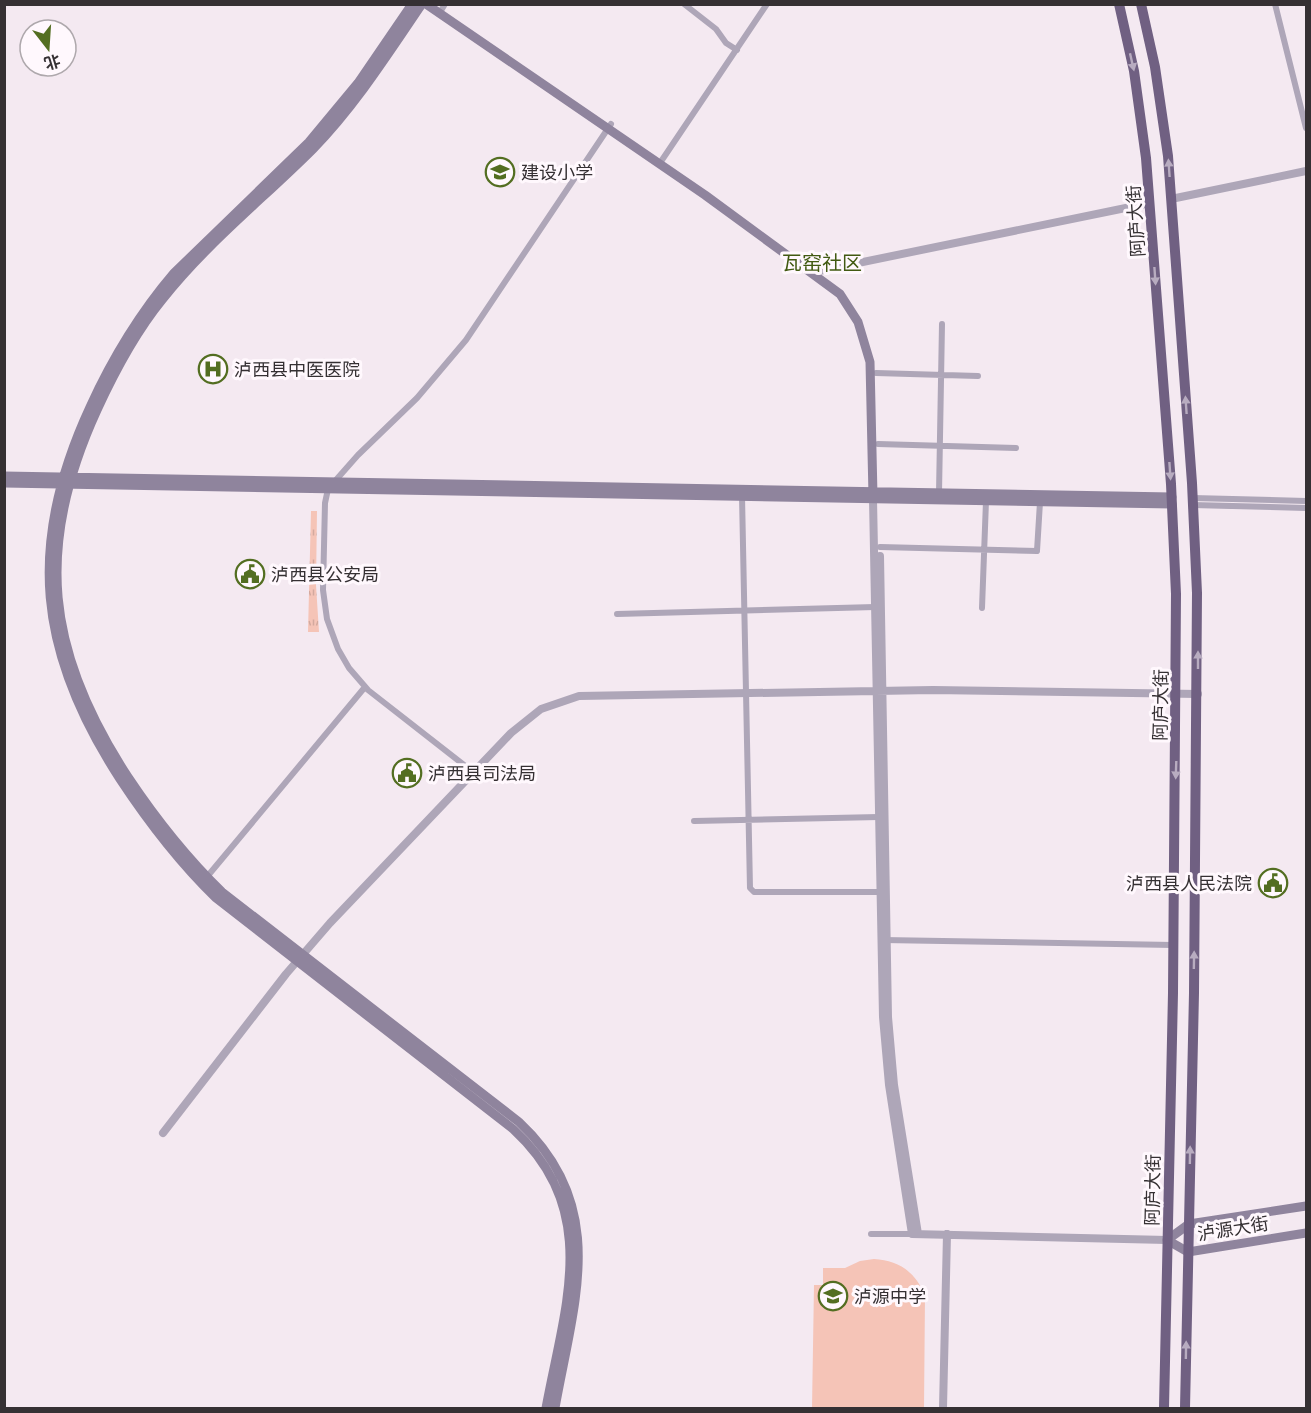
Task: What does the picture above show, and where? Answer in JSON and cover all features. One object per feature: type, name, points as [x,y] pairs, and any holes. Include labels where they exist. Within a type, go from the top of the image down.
[{"type":"highway","name":"阿庐大街","points":[[1119,4],[1141,111],[1172,501],[1177,694],[1164,1408]]},
{"type":"highway","name":"阿庐大街","points":[[1141,4],[1162,107],[1193,501],[1198,694],[1185,1408]]},
{"type":"main road","points":[[412,4],[358,83],[309,142],[184,263],[155,295],[125,340],[100,385],[74,441],[65,480],[59,528],[57,575],[62,631],[71,666],[87,706],[105,740],[161,825],[204,880],[222,892],[513,1128],[538,1154],[552,1175],[568,1221],[571,1261],[546,1408]]},
{"type":"main road","points":[[65,480],[107,388],[151,314],[189,269],[332,128],[377,71],[424,4],[662,160],[819,271],[843,291],[857,310],[871,341],[876,374],[878,444],[876,495]]},
{"type":"main road","points":[[441,6],[823,280],[847,303],[862,333],[870,362],[876,495]]},
{"type":"main road","points":[[4,476],[65,480],[742,496],[939,493],[1172,501]]},
{"type":"main road","points":[[4,483],[65,480]]},
{"type":"main road","points":[[331,486],[876,495],[1040,502],[1172,501]]},
{"type":"main road","points":[[300,957],[519,1122],[544,1149],[559,1171],[573,1207],[579,1247],[578,1275],[555,1408]]},
{"type":"main road","points":[[1167,1240],[1189,1224],[1306,1206]]},
{"type":"main road","name":"泸源大街","points":[[1167,1240],[1188,1252],[1306,1233]]},
{"type":"street","points":[[684,4],[716,29],[726,43],[737,50]]},
{"type":"street","points":[[662,160],[767,4]]},
{"type":"street","points":[[1275,4],[1306,128]]},
{"type":"street","points":[[473,772],[365,687],[349,668],[338,649],[325,609],[325,503],[331,486],[417,398],[466,340],[609,126]]},
{"type":"street","points":[[1171,199],[1306,171]]},
{"type":"street","points":[[819,271],[1150,203]]},
{"type":"street","points":[[939,493],[942,324]]},
{"type":"street","points":[[876,374],[978,376]]},
{"type":"street","points":[[878,444],[1016,448]]},
{"type":"street","points":[[876,495],[880,547],[880,892],[891,1058],[915,1234]]},
{"type":"street","points":[[876,495],[875,608],[880,690],[884,940]]},
{"type":"street","points":[[742,496],[749,886],[754,892],[880,892]]},
{"type":"street","points":[[982,608],[986,501]]},
{"type":"street","points":[[1193,501],[1306,501]]},
{"type":"street","points":[[1193,501],[1306,508]]},
{"type":"street","points":[[880,547],[1038,551],[1040,502]]},
{"type":"street","points":[[617,614],[875,608]]},
{"type":"street","points":[[204,880],[365,687]]},
{"type":"street","points":[[163,1133],[300,957],[473,772],[525,720],[541,709],[569,698],[745,692],[880,690],[1198,694]]},
{"type":"street","points":[[694,821],[879,817]]},
{"type":"street","points":[[884,940],[1173,945]]},
{"type":"street","points":[[871,1234],[1167,1240]]},
{"type":"street","points":[[943,1408],[946,1234]]},
{"type":"green space","points":[[311,511],[317,511],[316,585],[319,632],[308,632]]},
{"type":"green space","points":[[874,1259],[891,1262],[905,1269],[917,1280],[925,1296],[924,1408],[812,1408],[814,1285],[823,1285],[823,1268],[845,1268],[860,1261]]},
{"type":"place","name":"建设小学","points":[[500,172]]},
{"type":"place","name":"泸西县中医医院","points":[[213,369]]},
{"type":"place","name":"泸西县公安局","points":[[250,574]]},
{"type":"place","name":"泸西县司法局","points":[[407,773]]},
{"type":"place","name":"泸西县人民法院","points":[[1273,883]]},
{"type":"place","name":"泸源中学","points":[[833,1296]]},
{"type":"district","name":"瓦窑社区","points":[[822,262]]}]
